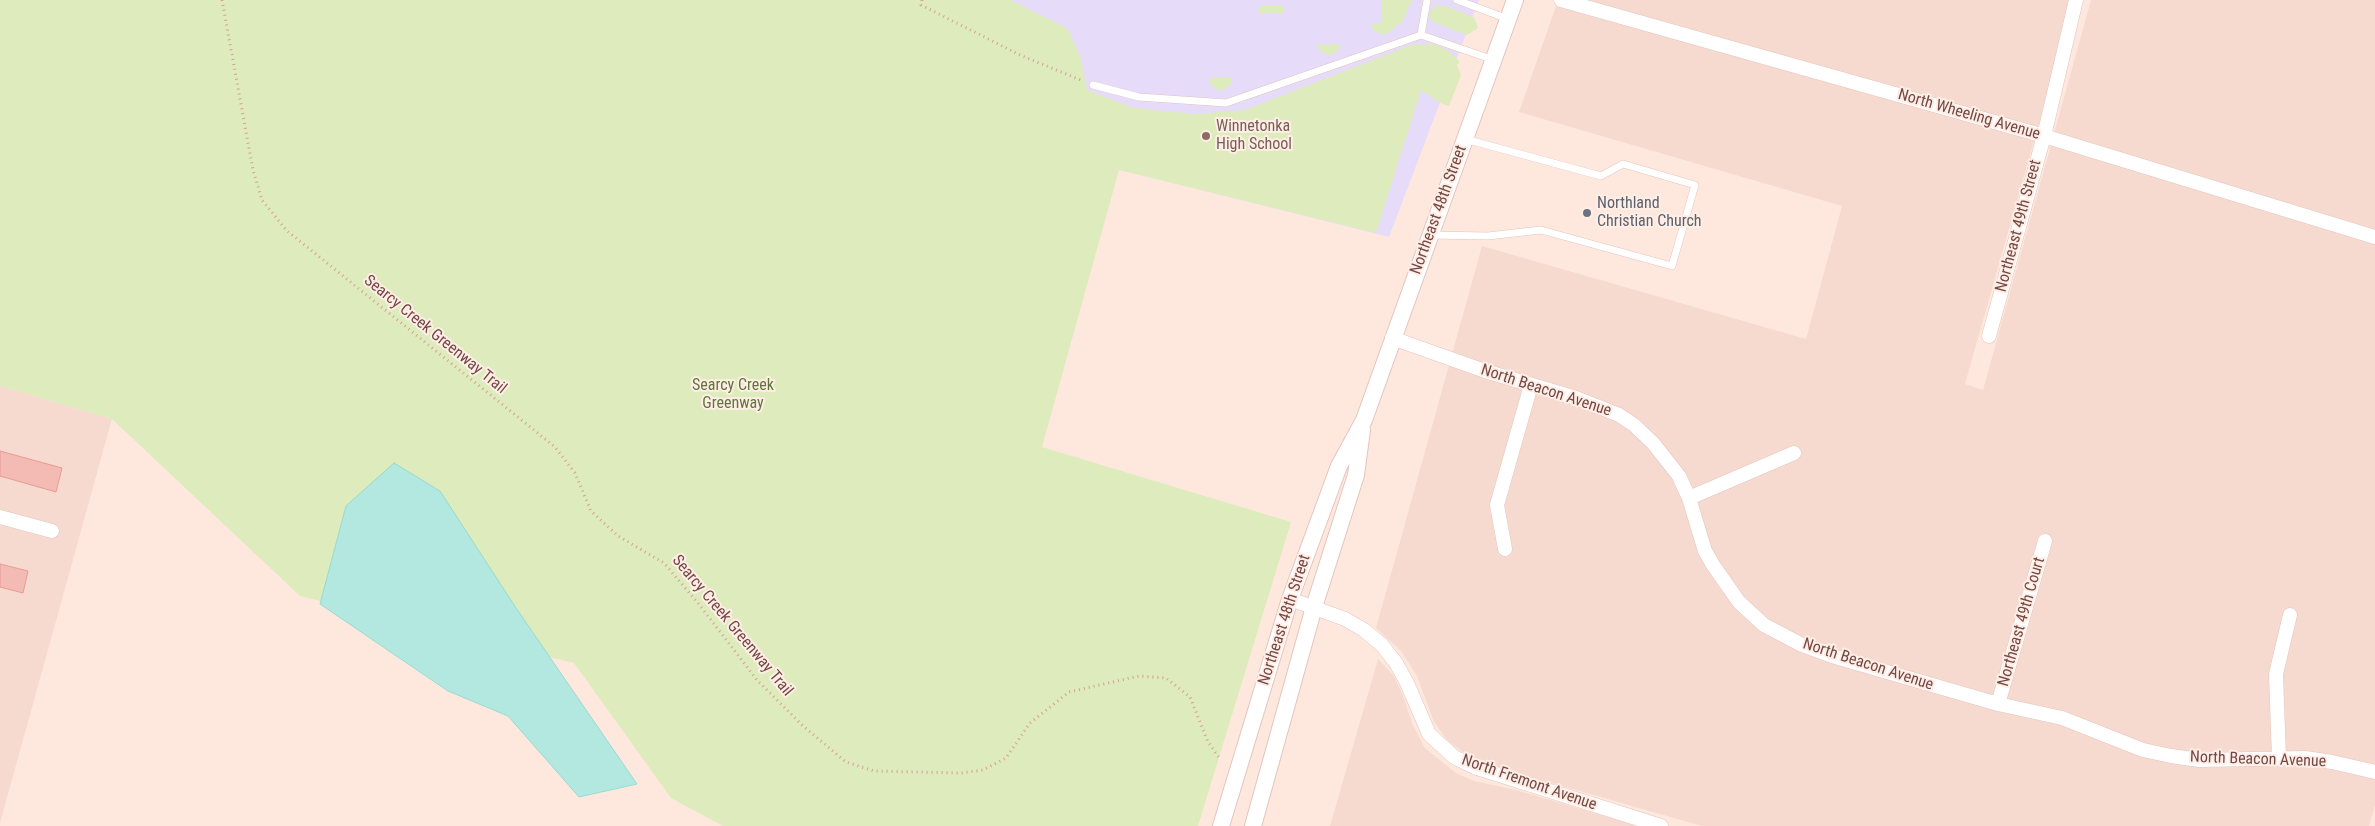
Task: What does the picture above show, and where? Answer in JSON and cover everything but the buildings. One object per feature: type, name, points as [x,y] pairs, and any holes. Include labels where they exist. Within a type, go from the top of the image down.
[{"type":"street","name":"Northeast 48th Street","points":[[1221,826],[1290,599],[1339,466],[1364,420],[1515,0]]},
{"type":"street","name":"North Wheeling Avenue","points":[[1561,0],[2044,136],[2375,236]]},
{"type":"street","name":"Northeast 49th Street","points":[[1989,336],[2044,136],[2076,0]]},
{"type":"street","name":"North Beacon Avenue","points":[[1392,338],[1576,398],[1619,415],[1634,425],[1653,443],[1679,476],[1689,498],[1698,531],[1713,565],[1739,602],[1764,625],[1802,645],[1832,656],[1998,704],[2062,718],[2143,750],[2170,756],[2219,760],[2279,758],[2332,762],[2375,772]]},
{"type":"street","points":[[1505,549],[1498,505],[1532,385]]},
{"type":"street","name":"Northeast 48th Street","points":[[1253,826],[1314,607],[1356,475],[1364,420]]},
{"type":"street","points":[[1689,498],[1794,453]]},
{"type":"street","points":[[0,517],[52,531]]},
{"type":"street","name":"Northeast 49th Court","points":[[1998,704],[2045,541]]},
{"type":"street","name":"North Fremont Avenue","points":[[1290,599],[1345,619],[1364,630],[1382,645],[1407,683],[1430,734],[1454,758],[1474,768],[1661,826]]},
{"type":"street","points":[[2279,758],[2276,674],[2290,615]]},
{"type":"lane","points":[[1421,35],[1427,0]]},
{"type":"lane","points":[[1457,0],[1508,19]]},
{"type":"lane","points":[[1093,85],[1139,97],[1226,103],[1421,35],[1494,60]]},
{"type":"lane","points":[[1430,235],[1488,236],[1541,230],[1672,266],[1695,185],[1623,164],[1601,176],[1465,139]]},
{"type":"path","name":"Searcy Creek Greenway Trail","points":[[222,0],[253,170],[262,200],[286,230],[555,447],[575,473],[591,510],[618,536],[664,563],[698,603],[757,680],[803,726],[846,762],[874,771],[961,773],[983,770],[1006,758],[1030,723],[1070,692],[1139,676],[1166,678],[1190,697],[1208,742],[1220,759]]},
{"type":"path","points":[[922,0],[921,5],[1020,55],[1093,85]]},
{"type":"shaded area","name":"Winnetonka High School","points":[[442,0],[1479,0],[1389,237]]},
{"type":"shaded area","points":[[1558,0],[2074,0],[1965,384],[1983,390],[2091,0],[2375,0],[2375,806],[2369,826],[1702,826],[1488,765],[1465,754],[1447,740],[1434,722],[1417,676],[1401,651],[1376,628],[1482,246],[1806,339],[1842,206],[1519,112]]},
{"type":"shaded area","points":[[0,386],[112,419],[0,823]]},
{"type":"shaded area","points":[[1378,659],[1394,676],[1412,723],[1425,748],[1456,773],[1474,781],[1516,790],[1639,826],[1330,826]]},
{"type":"green space","name":"Searcy Creek Greenway","points":[[0,0],[1010,0],[1067,28],[1081,58],[1087,90],[1134,108],[1194,114],[1245,110],[1411,45],[1435,44],[1450,52],[1460,62],[1457,65],[1461,75],[1449,106],[1440,103],[1421,90],[1376,233],[1119,170],[1042,447],[1291,522],[1198,826],[723,826],[671,798],[574,663],[300,596],[112,419],[0,386]]},
{"type":"green space","points":[[1381,0],[1412,0],[1402,22],[1385,35],[1374,31],[1371,24],[1382,23]]},
{"type":"green space","points":[[1284,5],[1284,14],[1260,14],[1260,6]]},
{"type":"green space","points":[[1437,5],[1445,6],[1474,17],[1478,28],[1467,35],[1433,22],[1429,17],[1430,12]]},
{"type":"green space","points":[[1340,44],[1340,48],[1332,55],[1321,53],[1317,45]]},
{"type":"green space","points":[[1232,77],[1231,84],[1223,90],[1218,91],[1210,84],[1209,78]]},
{"type":"water","points":[[394,463],[440,491],[516,608],[637,784],[579,797],[508,716],[448,691],[320,604],[346,506]]},
{"type":"place","name":"Winnetonka High School","points":[[1206,136]]},
{"type":"place","name":"Northland Christian Church","points":[[1587,213]]}]
